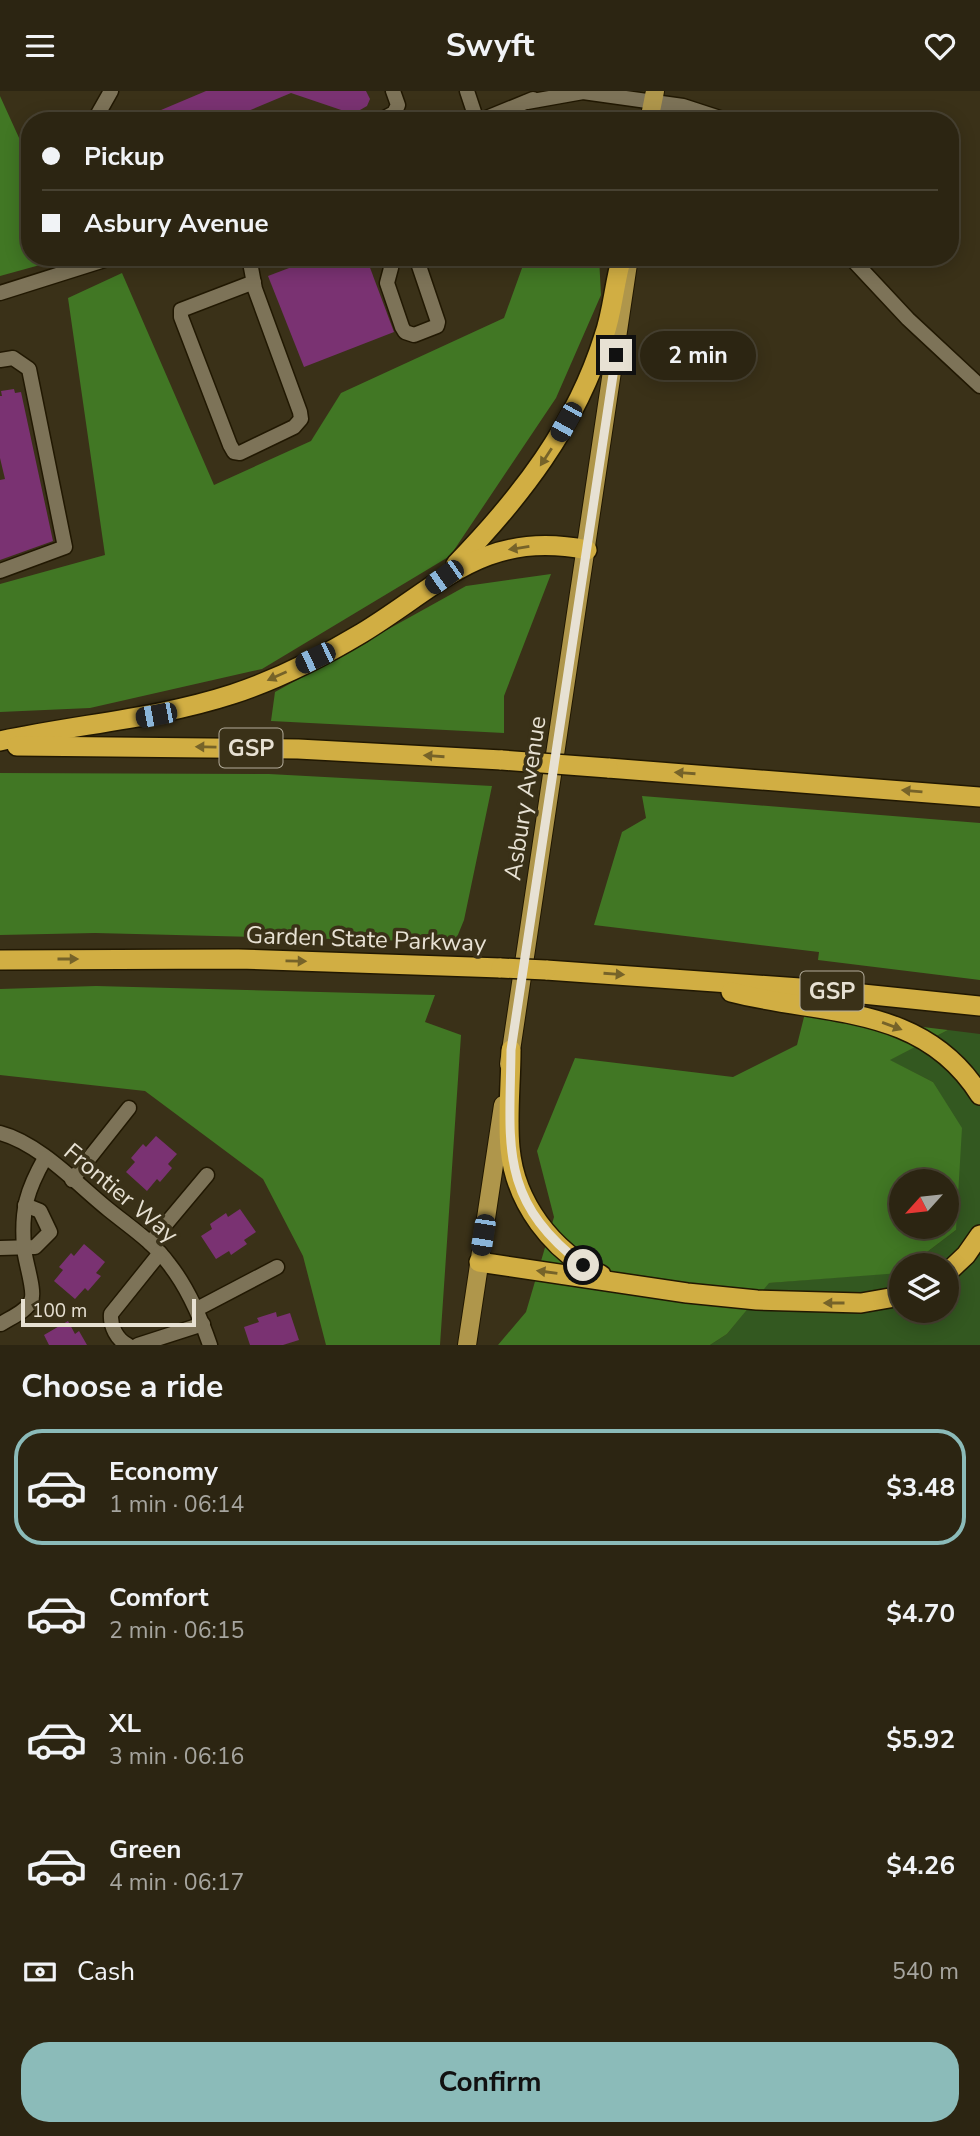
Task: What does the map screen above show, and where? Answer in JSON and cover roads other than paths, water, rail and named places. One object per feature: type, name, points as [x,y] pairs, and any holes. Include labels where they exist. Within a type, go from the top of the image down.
[{"type":"highway","points":[[444,577],[504,513],[554,444],[582,391],[605,334],[620,266]]},
{"type":"highway","points":[[0,744],[55,729],[156,715],[244,690],[294,669],[360,635],[444,577],[479,559],[515,548],[559,545],[587,549]]},
{"type":"highway","name":"GSP","points":[[0,744],[246,748],[502,760],[980,797]]},
{"type":"highway","name":"Garden State Parkway","points":[[0,960],[238,960],[546,970],[814,989],[980,1006]]},
{"type":"highway","points":[[683,979],[771,1002],[843,1011],[903,1030],[919,1037],[947,1056],[965,1074],[980,1095]]},
{"type":"highway","points":[[511,1050],[510,1144],[513,1168],[522,1194],[537,1220],[558,1244],[583,1265],[615,1281]]},
{"type":"highway","points":[[959,1262],[980,1235]]},
{"type":"highway","points":[[479,1262],[687,1293],[793,1303],[861,1303],[889,1298]]},
{"type":"main road","name":"Asbury Avenue","points":[[467,1345],[628,266]]},
{"type":"street","points":[[99,112],[111,91]]},
{"type":"street","points":[[393,91],[398,105],[394,112]]},
{"type":"street","points":[[467,91],[475,112]]},
{"type":"street","points":[[527,102],[543,91]]},
{"type":"street","points":[[501,112],[527,102],[583,92],[654,96],[702,112]]},
{"type":"street","points":[[0,293],[86,266]]},
{"type":"street","points":[[251,266],[301,419],[294,427],[240,453],[234,451],[230,445],[181,317],[181,310],[254,282]]},
{"type":"street","points":[[390,266],[387,283],[402,327],[405,332],[414,335],[437,326],[438,322],[419,266]]},
{"type":"street","points":[[858,266],[908,319],[980,386]]},
{"type":"street","points":[[0,360],[13,358],[29,369],[65,547],[0,571]]},
{"type":"street","points":[[72,1180],[129,1108]]},
{"type":"street","name":"Frontier Way","points":[[0,1133],[27,1144],[155,1248],[169,1263],[197,1309],[210,1345]]},
{"type":"street","points":[[1,1324],[23,1310],[33,1294],[24,1247],[25,1205],[29,1188],[45,1158]]},
{"type":"street","points":[[128,1345],[118,1336],[111,1314],[207,1175]]},
{"type":"street","points":[[0,1248],[35,1247],[50,1232],[40,1211],[25,1205]]},
{"type":"street","points":[[197,1309],[277,1267]]},
{"type":"street","points":[[138,1345],[203,1325]]}]
